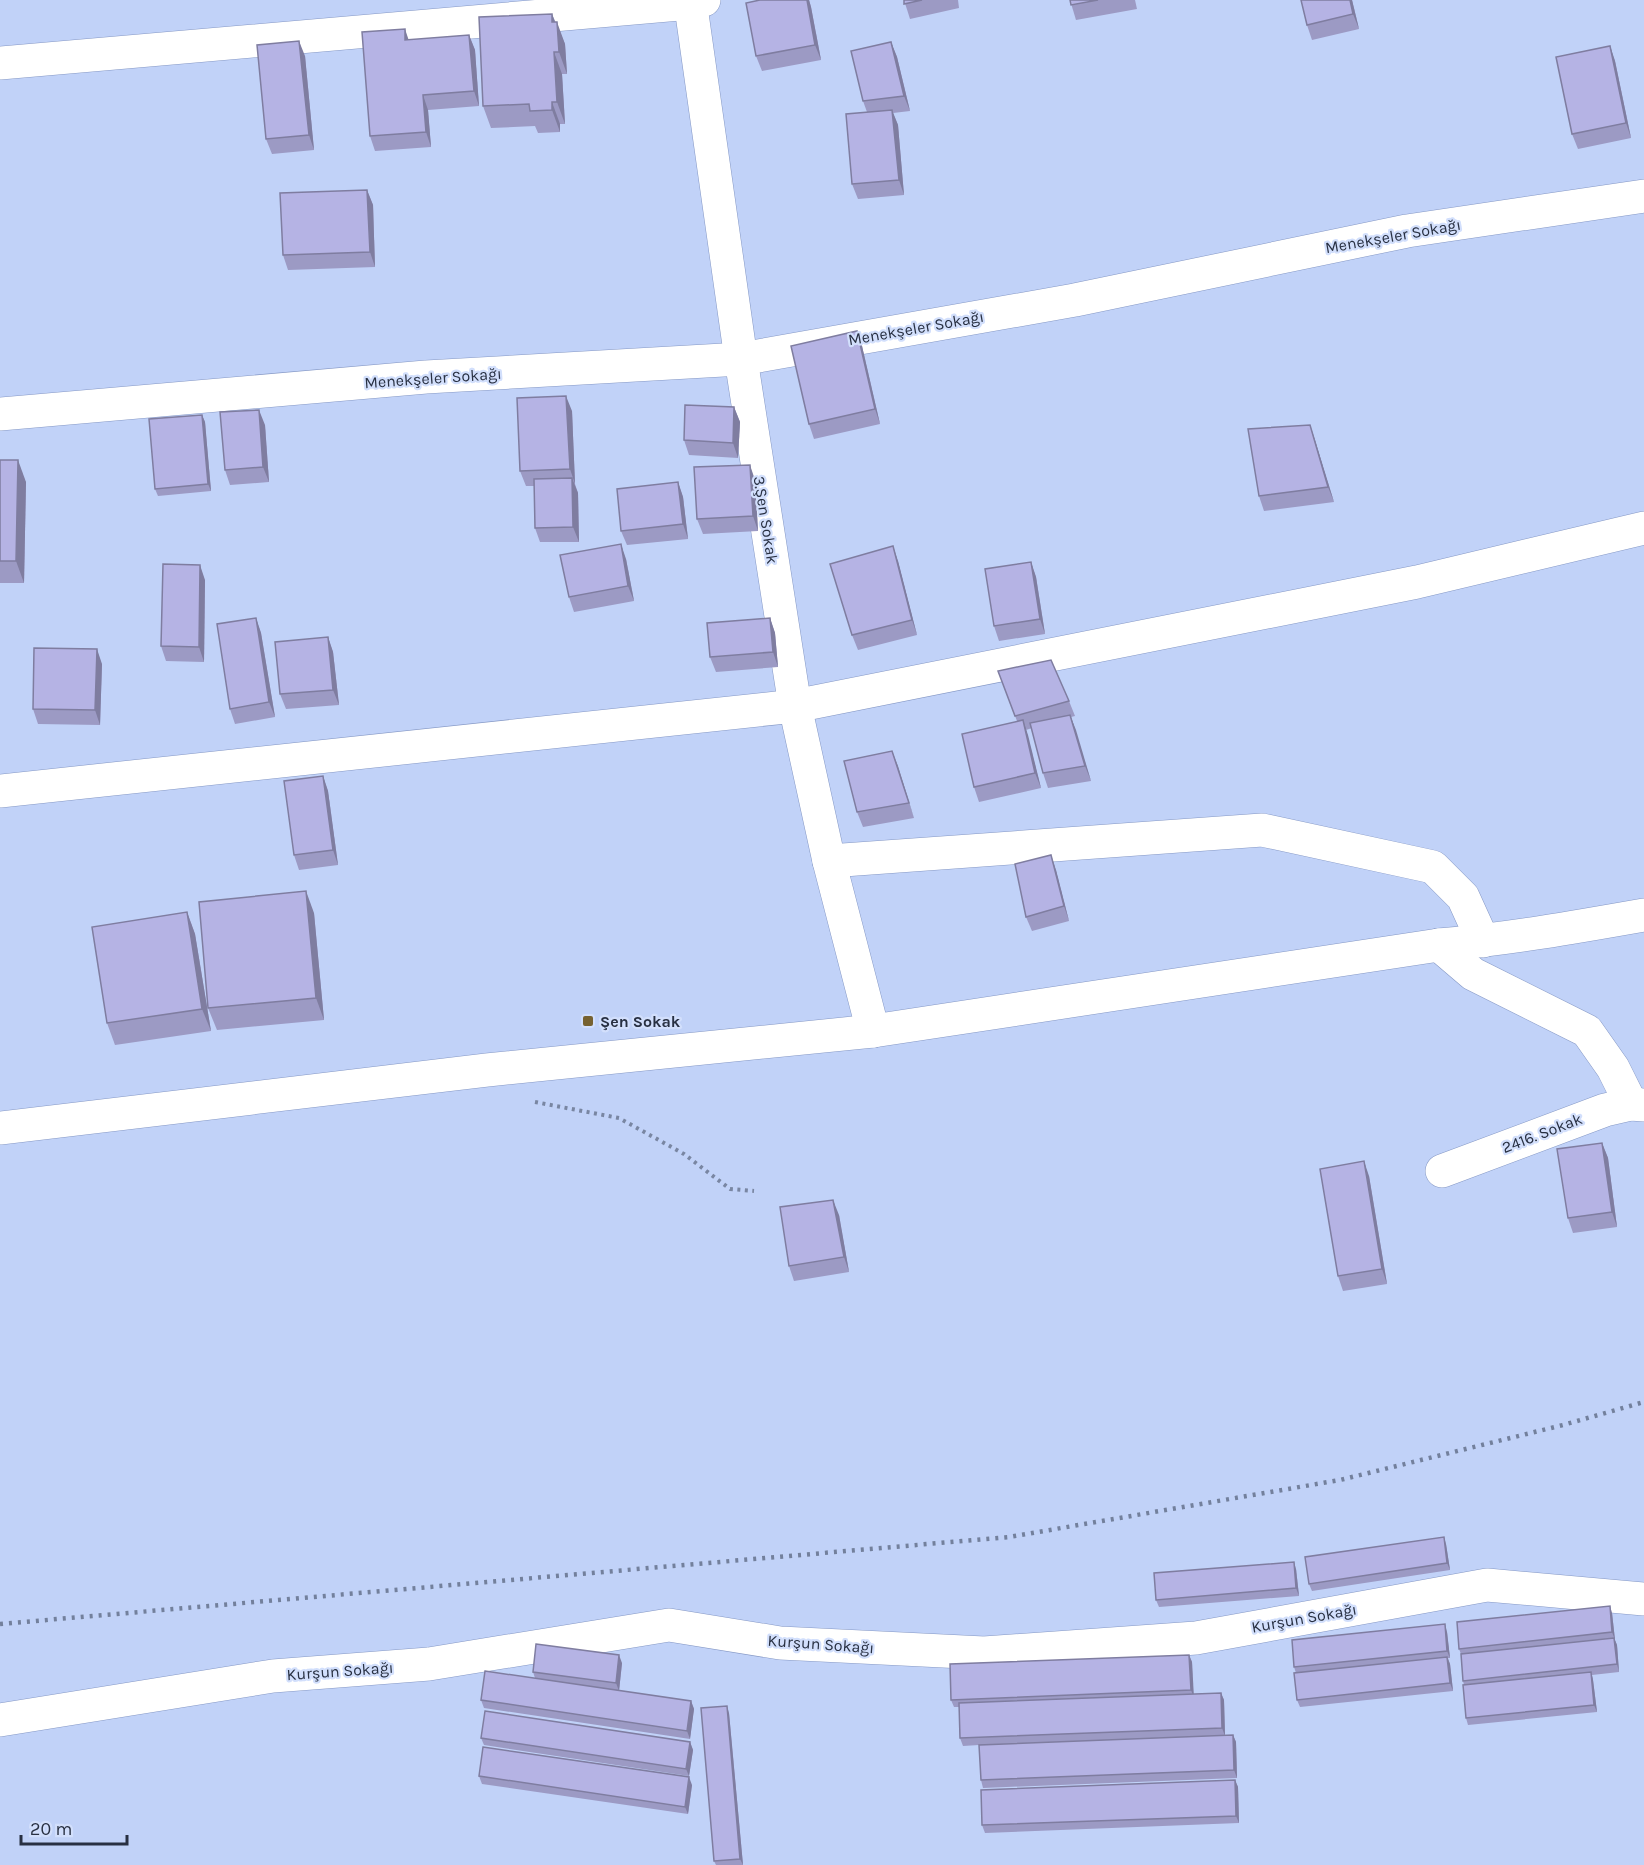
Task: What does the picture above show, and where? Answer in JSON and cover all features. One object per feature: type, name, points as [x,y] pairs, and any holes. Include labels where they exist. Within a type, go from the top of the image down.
[{"type":"street","points":[[0,63],[695,1]]},
{"type":"street","name":"3.Şen Sokak","points":[[695,1],[741,359],[795,706],[829,861],[873,1031]]},
{"type":"street","name":"Menekşeler Sokağı","points":[[0,414],[426,377],[741,359],[1075,300],[1407,231],[1644,196]]},
{"type":"street","points":[[0,791],[795,706],[1417,582],[1644,528]]},
{"type":"street","points":[[829,861],[1262,830],[1433,867],[1463,897],[1483,941]]},
{"type":"street","points":[[0,1128],[487,1070],[873,1031],[1644,915]]},
{"type":"street","points":[[1439,945],[1473,974],[1587,1032],[1638,1104]]},
{"type":"street","name":"2416. Sokak","points":[[1442,1171],[1605,1110],[1638,1104]]},
{"type":"street","name":"Kurşun Sokağı","points":[[0,1719],[273,1676],[429,1664],[669,1625],[780,1644],[984,1653],[1196,1638],[1487,1585],[1644,1599]]},
{"type":"path","points":[[531,1101],[619,1118],[684,1154],[730,1189],[754,1191]]},
{"type":"building","points":[[760,0],[807,0],[815,45],[756,56],[746,3]]},
{"type":"building","points":[[904,0],[922,0],[904,4]]},
{"type":"building","points":[[1070,0],[1098,0],[1071,5]]},
{"type":"building","points":[[1301,0],[1350,0],[1353,14],[1307,25]]},
{"type":"building","points":[[552,14],[552,22],[557,22],[559,52],[554,52],[557,102],[552,102],[552,110],[530,111],[529,104],[483,106],[479,17]]},
{"type":"building","points":[[405,29],[405,40],[469,35],[474,91],[423,95],[426,132],[370,136],[362,32]]},
{"type":"building","points":[[299,41],[309,135],[266,139],[257,45]]},
{"type":"building","points":[[891,42],[904,96],[863,101],[851,51]]},
{"type":"building","points":[[1610,46],[1626,123],[1572,134],[1556,57]]},
{"type":"building","points":[[892,110],[899,180],[852,184],[846,114]]},
{"type":"building","points":[[367,190],[370,252],[283,255],[280,193]]},
{"type":"building","points":[[857,331],[875,409],[809,424],[791,346]]},
{"type":"building","points":[[566,396],[570,469],[520,471],[517,398]]},
{"type":"building","points":[[685,405],[734,407],[733,443],[684,440]]},
{"type":"building","points":[[259,410],[263,467],[225,470],[220,412]]},
{"type":"building","points":[[202,415],[208,484],[155,489],[149,419]]},
{"type":"building","points":[[1310,425],[1328,487],[1259,496],[1248,429]]},
{"type":"building","points":[[0,460],[18,460],[16,561],[0,561]]},
{"type":"building","points":[[750,465],[753,516],[697,519],[694,467]]},
{"type":"building","points":[[572,478],[573,527],[535,528],[534,479]]},
{"type":"building","points":[[678,482],[683,524],[621,531],[617,489]]},
{"type":"building","points":[[621,544],[628,586],[569,597],[560,555]]},
{"type":"building","points":[[893,546],[912,620],[852,635],[830,564]]},
{"type":"building","points":[[1031,562],[1040,619],[994,626],[985,569]]},
{"type":"building","points":[[163,564],[200,565],[199,647],[161,646]]},
{"type":"building","points":[[256,618],[269,702],[230,709],[217,624]]},
{"type":"building","points":[[770,618],[773,652],[710,657],[707,623]]},
{"type":"building","points":[[328,637],[333,690],[280,694],[275,642]]},
{"type":"building","points":[[34,648],[97,649],[95,710],[33,709]]},
{"type":"building","points":[[1051,660],[1069,701],[1015,716],[998,671]]},
{"type":"building","points":[[1070,715],[1085,766],[1043,773],[1030,723]]},
{"type":"building","points":[[1023,720],[1035,773],[974,787],[962,734]]},
{"type":"building","points":[[892,751],[909,803],[857,812],[844,761]]},
{"type":"building","points":[[323,776],[333,850],[294,855],[284,781]]},
{"type":"building","points":[[1051,855],[1064,906],[1026,917],[1015,864]]},
{"type":"building","points":[[306,891],[316,998],[208,1008],[199,902]]},
{"type":"building","points":[[187,912],[202,1009],[107,1023],[92,927]]},
{"type":"building","points":[[1602,1143],[1612,1212],[1568,1218],[1557,1149]]},
{"type":"building","points":[[1364,1161],[1382,1269],[1338,1276],[1320,1169]]},
{"type":"building","points":[[833,1200],[844,1257],[789,1266],[780,1207]]},
{"type":"building","points":[[1444,1537],[1447,1563],[1309,1584],[1305,1557]]},
{"type":"building","points":[[1294,1562],[1296,1588],[1156,1600],[1154,1573]]},
{"type":"building","points":[[1610,1606],[1612,1632],[1459,1649],[1457,1622]]},
{"type":"building","points":[[1445,1624],[1447,1651],[1294,1667],[1292,1640]]},
{"type":"building","points":[[1614,1638],[1617,1664],[1463,1681],[1461,1654]]},
{"type":"building","points":[[536,1644],[619,1655],[616,1683],[533,1672]]},
{"type":"building","points":[[1189,1655],[1191,1690],[951,1700],[950,1664]]},
{"type":"building","points":[[1447,1657],[1450,1683],[1297,1700],[1294,1673]]},
{"type":"building","points":[[485,1671],[691,1701],[687,1731],[481,1700]]},
{"type":"building","points":[[1591,1672],[1594,1705],[1466,1718],[1463,1685]]},
{"type":"building","points":[[1221,1693],[1222,1728],[960,1738],[959,1703]]},
{"type":"building","points":[[727,1706],[740,1859],[714,1861],[701,1708]]},
{"type":"building","points":[[485,1711],[690,1742],[686,1769],[481,1738]]},
{"type":"building","points":[[1233,1735],[1234,1770],[981,1780],[979,1745]]},
{"type":"building","points":[[483,1747],[689,1777],[685,1807],[479,1776]]},
{"type":"building","points":[[1235,1780],[1236,1816],[982,1825],[981,1790]]},
{"type":"railway","points":[[0,1624],[1009,1537],[1340,1480],[1563,1425],[1644,1402]]},
{"type":"place","name":"Şen Sokak","points":[[588,1021]]}]
